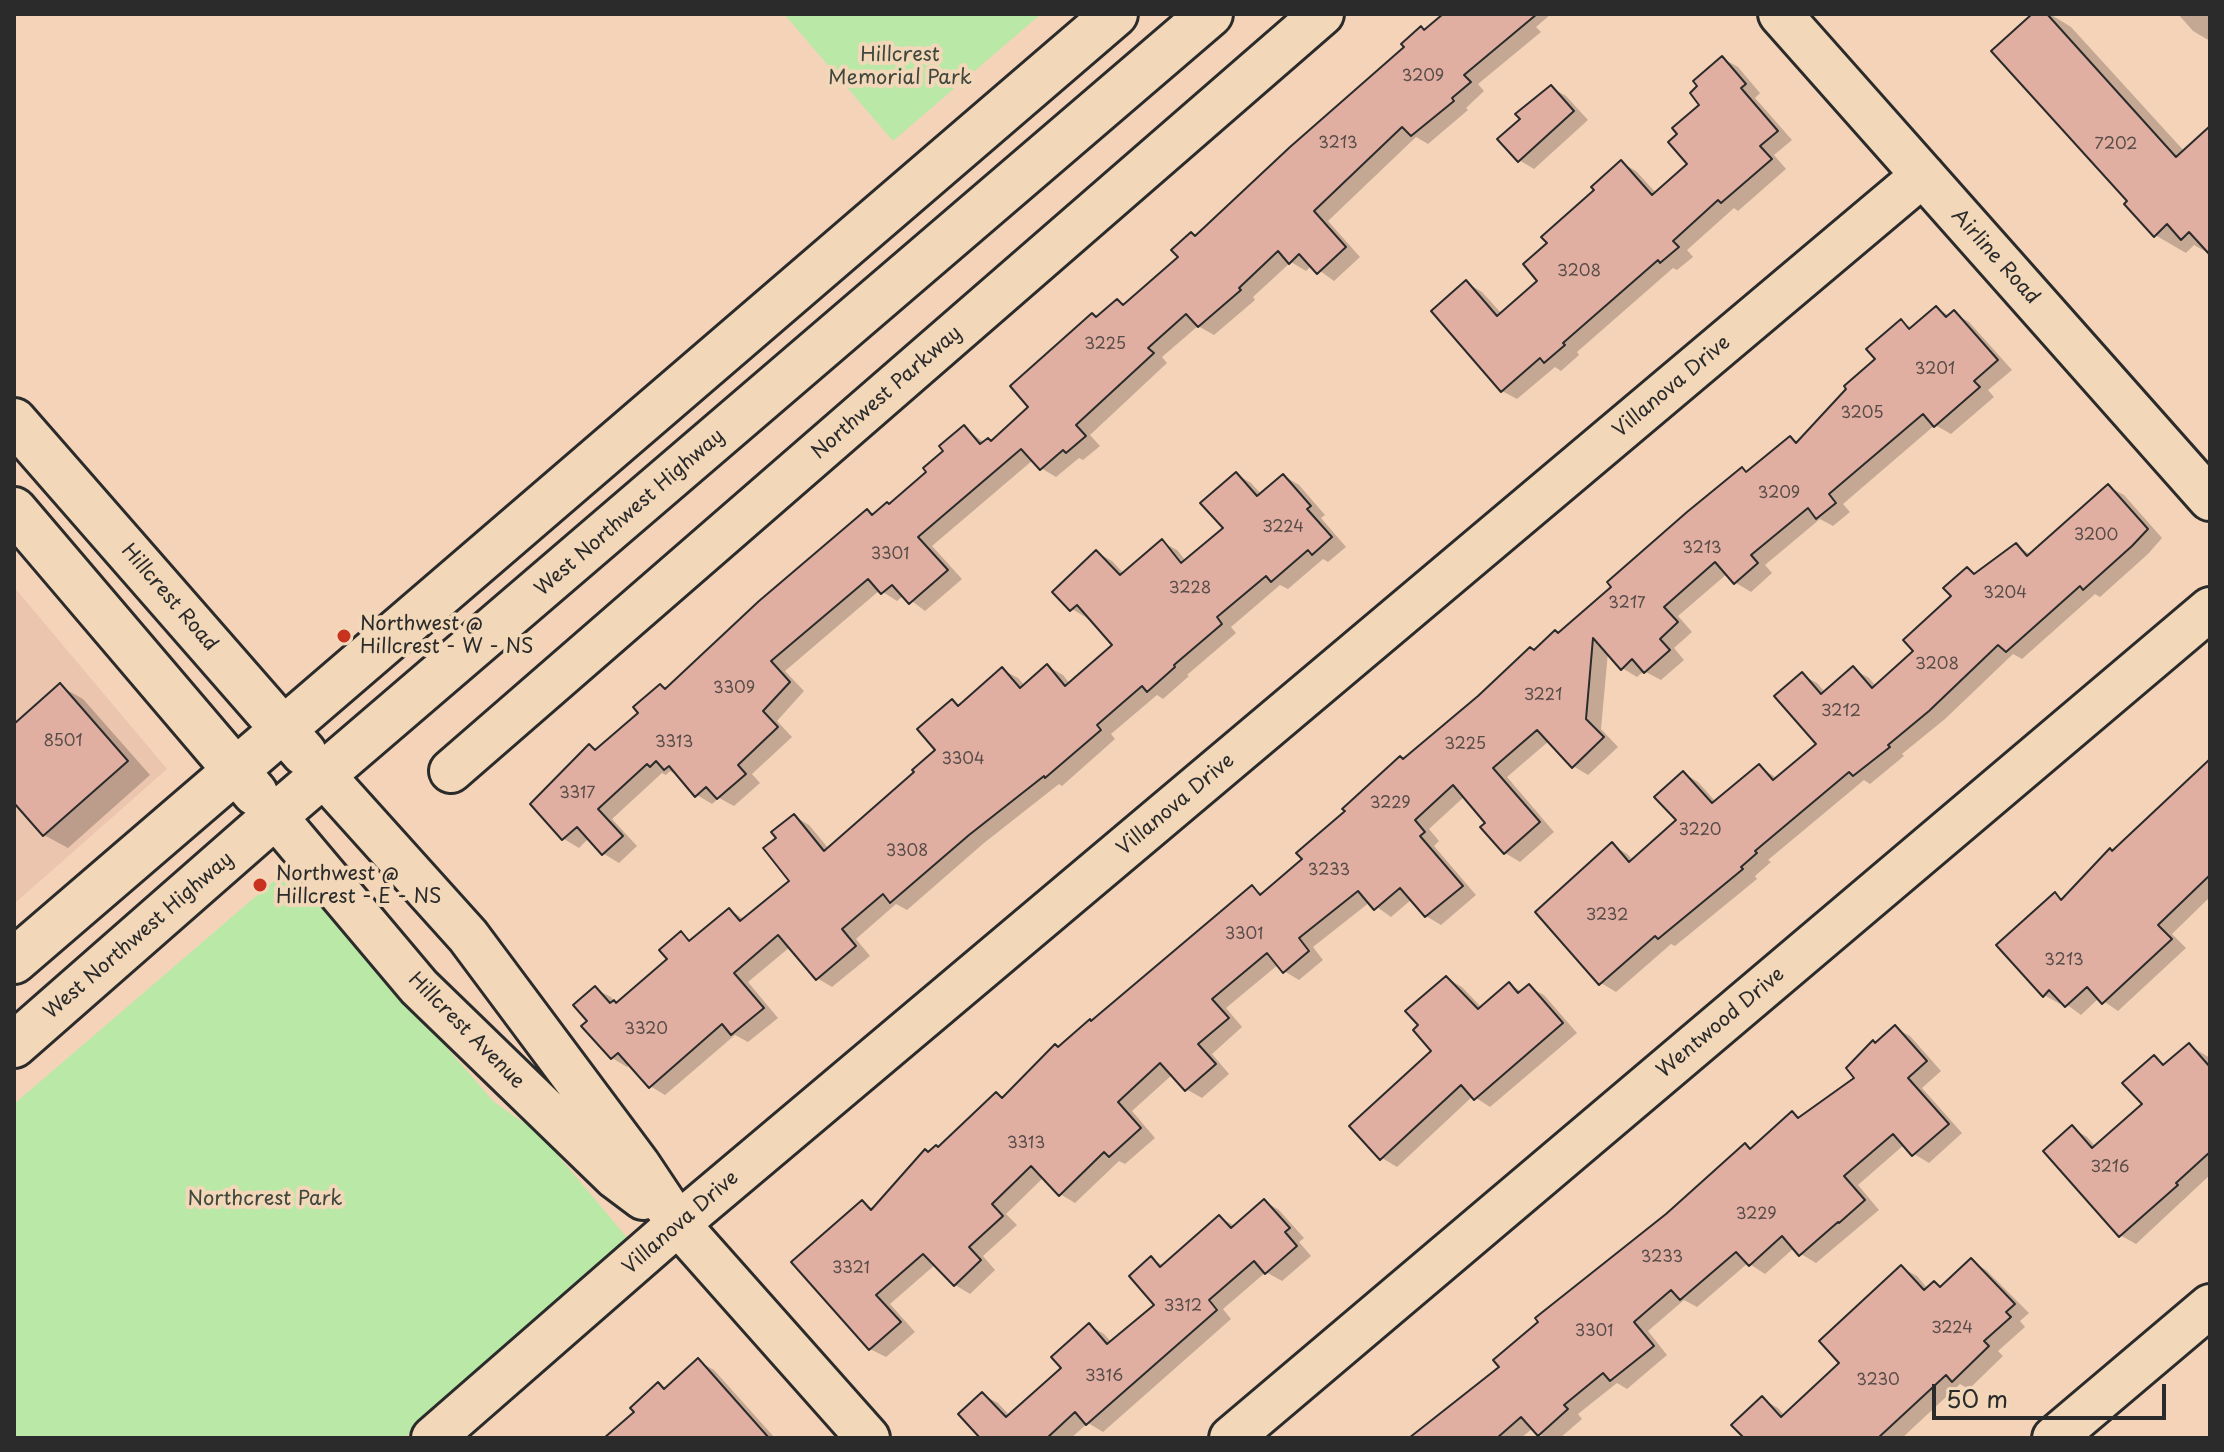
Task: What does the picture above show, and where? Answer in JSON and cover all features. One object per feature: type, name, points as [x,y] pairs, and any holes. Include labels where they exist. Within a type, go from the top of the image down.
[{"type":"main road","points":[[14,961],[1115,14]]},
{"type":"main road","name":"West Northwest Highway","points":[[14,1045],[275,816],[1210,14]]},
{"type":"main road","name":"Hillcrest Road","points":[[14,421],[324,776]]},
{"type":"main road","points":[[14,510],[275,816]]},
{"type":"street","name":"Northwest Parkway","points":[[451,771],[1322,14]]},
{"type":"street","name":"Airline Road","points":[[1780,14],[2210,499]]},
{"type":"street","name":"Villanova Drive","points":[[433,1438],[678,1224],[1923,175]]},
{"type":"street","name":"Wentwood Drive","points":[[1231,1438],[2210,609]]},
{"type":"street","name":"Hillcrest Avenue","points":[[324,776],[468,936],[638,1164],[678,1224],[868,1438]]},
{"type":"street","name":"Hillcrest Avenue","points":[[275,816],[419,987],[615,1177],[678,1224]]},
{"type":"street","points":[[2054,1438],[2210,1306]]},
{"type":"shaded area","points":[[14,587],[167,769],[14,904]]},
{"type":"green space","name":"Hillcrest Memorial Park","points":[[784,14],[1041,14],[893,141]]},
{"type":"green space","name":"Northcrest Park","points":[[290,867],[494,1102],[540,1134],[630,1241],[404,1438],[14,1438],[14,1104]]},
{"type":"building","points":[[1443,14],[1537,14],[1464,75],[1471,82],[1452,98],[1454,101],[1411,136],[1402,127],[1314,211],[1346,247],[1317,274],[1299,254],[1289,264],[1278,251],[1239,288],[1241,290],[1198,327],[1186,314],[1148,348],[1154,353],[1076,425],[1086,436],[1066,453],[1063,450],[1040,470],[1021,449],[918,537],[948,570],[909,604],[892,585],[881,594],[868,579],[771,661],[790,682],[763,711],[778,727],[738,765],[746,774],[717,799],[706,787],[695,797],[669,766],[664,770],[656,761],[650,767],[647,764],[598,809],[623,836],[602,855],[577,827],[562,840],[530,804],[589,744],[595,750],[638,713],[633,707],[660,684],[665,689],[759,601],[867,509],[872,515],[887,502],[889,504],[926,472],[923,468],[943,451],[939,446],[964,425],[980,444],[988,438],[991,441],[1028,407],[1010,386],[1092,313],[1096,317],[1117,299],[1123,305],[1178,257],[1171,250],[1191,232],[1195,236],[1404,47],[1401,44],[1421,26],[1424,30]]},
{"type":"building","points":[[2032,14],[2047,14],[2176,157],[2210,126],[2210,255],[2189,232],[2181,240],[2167,224],[2154,237],[2124,204],[2127,201],[1991,51]]},
{"type":"building","points":[[1722,56],[1746,84],[1741,88],[1778,131],[1760,146],[1772,159],[1721,203],[1718,200],[1673,241],[1679,247],[1660,263],[1658,260],[1544,363],[1540,358],[1501,392],[1431,311],[1466,280],[1497,316],[1537,281],[1523,264],[1547,243],[1541,237],[1594,190],[1591,187],[1621,160],[1652,195],[1687,164],[1668,142],[1677,134],[1672,128],[1699,105],[1690,93],[1697,86],[1693,81]]},
{"type":"building","points":[[1551,85],[1574,111],[1518,162],[1497,139],[1520,119],[1515,114]]},
{"type":"building","points":[[1936,306],[1946,317],[1954,310],[1998,360],[1974,381],[1980,387],[1934,427],[1923,414],[1829,494],[1836,503],[1816,519],[1808,508],[1751,555],[1758,563],[1734,584],[1715,562],[1664,607],[1678,622],[1660,639],[1670,650],[1644,673],[1632,659],[1621,670],[1593,638],[1586,719],[1604,737],[1572,768],[1537,730],[1493,768],[1540,822],[1504,854],[1480,827],[1485,823],[1453,785],[1415,820],[1425,832],[1420,836],[1463,886],[1425,917],[1400,888],[1374,910],[1358,891],[1299,938],[1309,951],[1283,973],[1267,953],[1212,999],[1229,1018],[1198,1044],[1216,1064],[1185,1091],[1160,1063],[1118,1102],[1141,1128],[1109,1157],[1104,1152],[1059,1196],[1031,1166],[992,1204],[1003,1216],[969,1247],[981,1260],[954,1286],[923,1254],[876,1295],[901,1322],[869,1350],[791,1262],[862,1200],[871,1210],[925,1149],[928,1152],[936,1145],[938,1147],[996,1092],[1002,1098],[1055,1044],[1058,1047],[1091,1021],[1252,885],[1260,895],[1302,859],[1296,853],[1345,811],[1342,809],[1400,756],[1403,759],[1530,647],[1534,650],[1555,630],[1558,633],[1611,587],[1607,582],[1687,512],[1742,467],[1746,472],[1790,436],[1796,443],[1846,389],[1844,386],[1875,359],[1866,349],[1901,319],[1909,329]]},
{"type":"building","points":[[1236,472],[1257,496],[1283,474],[1311,506],[1307,509],[1332,537],[1312,555],[1308,550],[1271,582],[1266,576],[1217,617],[1222,624],[1175,667],[1147,692],[1142,686],[1097,725],[1101,730],[1045,778],[969,835],[890,903],[883,894],[842,929],[856,946],[816,980],[778,935],[734,973],[764,1008],[731,1035],[722,1024],[649,1088],[618,1053],[611,1059],[581,1026],[587,1021],[573,1005],[595,986],[610,1003],[614,1000],[616,1003],[667,959],[659,950],[681,931],[689,941],[729,908],[740,921],[789,881],[763,848],[776,838],[771,832],[794,814],[824,851],[914,772],[912,770],[935,750],[917,729],[952,699],[958,706],[1002,667],[1020,688],[1047,664],[1065,686],[1112,645],[1077,605],[1070,611],[1052,592],[1096,550],[1120,575],[1162,539],[1181,563],[1223,528],[1200,503]]},
{"type":"building","points":[[2108,484],[2148,529],[2132,546],[2083,590],[2080,586],[2006,652],[1998,645],[1929,711],[1888,745],[1890,747],[1853,776],[1849,772],[1755,851],[1757,853],[1741,867],[1743,869],[1658,939],[1655,936],[1599,985],[1535,912],[1612,842],[1629,862],[1676,820],[1654,797],[1683,771],[1712,803],[1759,764],[1773,780],[1816,744],[1774,696],[1802,672],[1821,694],[1853,666],[1872,688],[1913,651],[1903,640],[1951,596],[1943,588],[1967,567],[1974,574],[2016,543],[2027,556]]},
{"type":"building","points":[[60,683],[128,761],[43,836],[14,803],[14,724]]},
{"type":"building","points":[[2210,759],[2210,875],[2158,925],[2172,939],[2102,1004],[2087,987],[2065,1007],[2049,990],[2043,997],[1996,945],[2055,892],[2061,900],[2110,848],[2112,851]]},
{"type":"building","points":[[1446,976],[1478,1009],[1509,982],[1518,993],[1529,984],[1563,1023],[1474,1100],[1461,1085],[1380,1160],[1349,1126],[1431,1051],[1413,1030],[1418,1025],[1405,1011]]},
{"type":"building","points":[[1895,1025],[1927,1061],[1908,1078],[1949,1124],[1912,1156],[1893,1134],[1844,1176],[1865,1200],[1839,1223],[1799,1256],[1782,1236],[1749,1266],[1736,1252],[1680,1300],[1671,1290],[1634,1322],[1654,1346],[1610,1381],[1603,1373],[1564,1405],[1568,1409],[1538,1436],[1521,1417],[1497,1438],[1409,1438],[1499,1367],[1493,1360],[1538,1322],[1535,1318],[1666,1214],[1745,1143],[1750,1149],[1792,1111],[1798,1118],[1854,1078],[1846,1068],[1873,1040],[1875,1043]]},
{"type":"building","points":[[2189,1043],[2210,1067],[2210,1152],[2119,1237],[2043,1151],[2072,1125],[2092,1148],[2142,1104],[2122,1083],[2154,1055],[2163,1065]]},
{"type":"building","points":[[1264,1199],[1290,1228],[1285,1232],[1297,1246],[1265,1274],[1254,1261],[1209,1300],[1217,1310],[1086,1425],[1075,1412],[1047,1438],[980,1438],[958,1414],[982,1392],[1006,1417],[1061,1368],[1051,1357],[1089,1323],[1107,1344],[1154,1305],[1129,1276],[1151,1256],[1160,1267],[1219,1215],[1231,1228]]},
{"type":"building","points":[[1971,1258],[2015,1304],[2006,1312],[2011,1317],[1984,1341],[1989,1346],[1952,1382],[1946,1375],[1878,1438],[1744,1438],[1731,1425],[1762,1396],[1781,1417],[1839,1363],[1819,1341],[1901,1265],[1924,1290],[1934,1281],[1940,1287]]},
{"type":"building","points":[[698,1358],[769,1438],[604,1438],[634,1412],[630,1408],[658,1382],[664,1389]]},
{"type":"place","name":"Northwest @ Hillcrest - W - NS","points":[[344,636]]},
{"type":"place","name":"Northwest @ Hillcrest - E - NS","points":[[260,885]]}]
